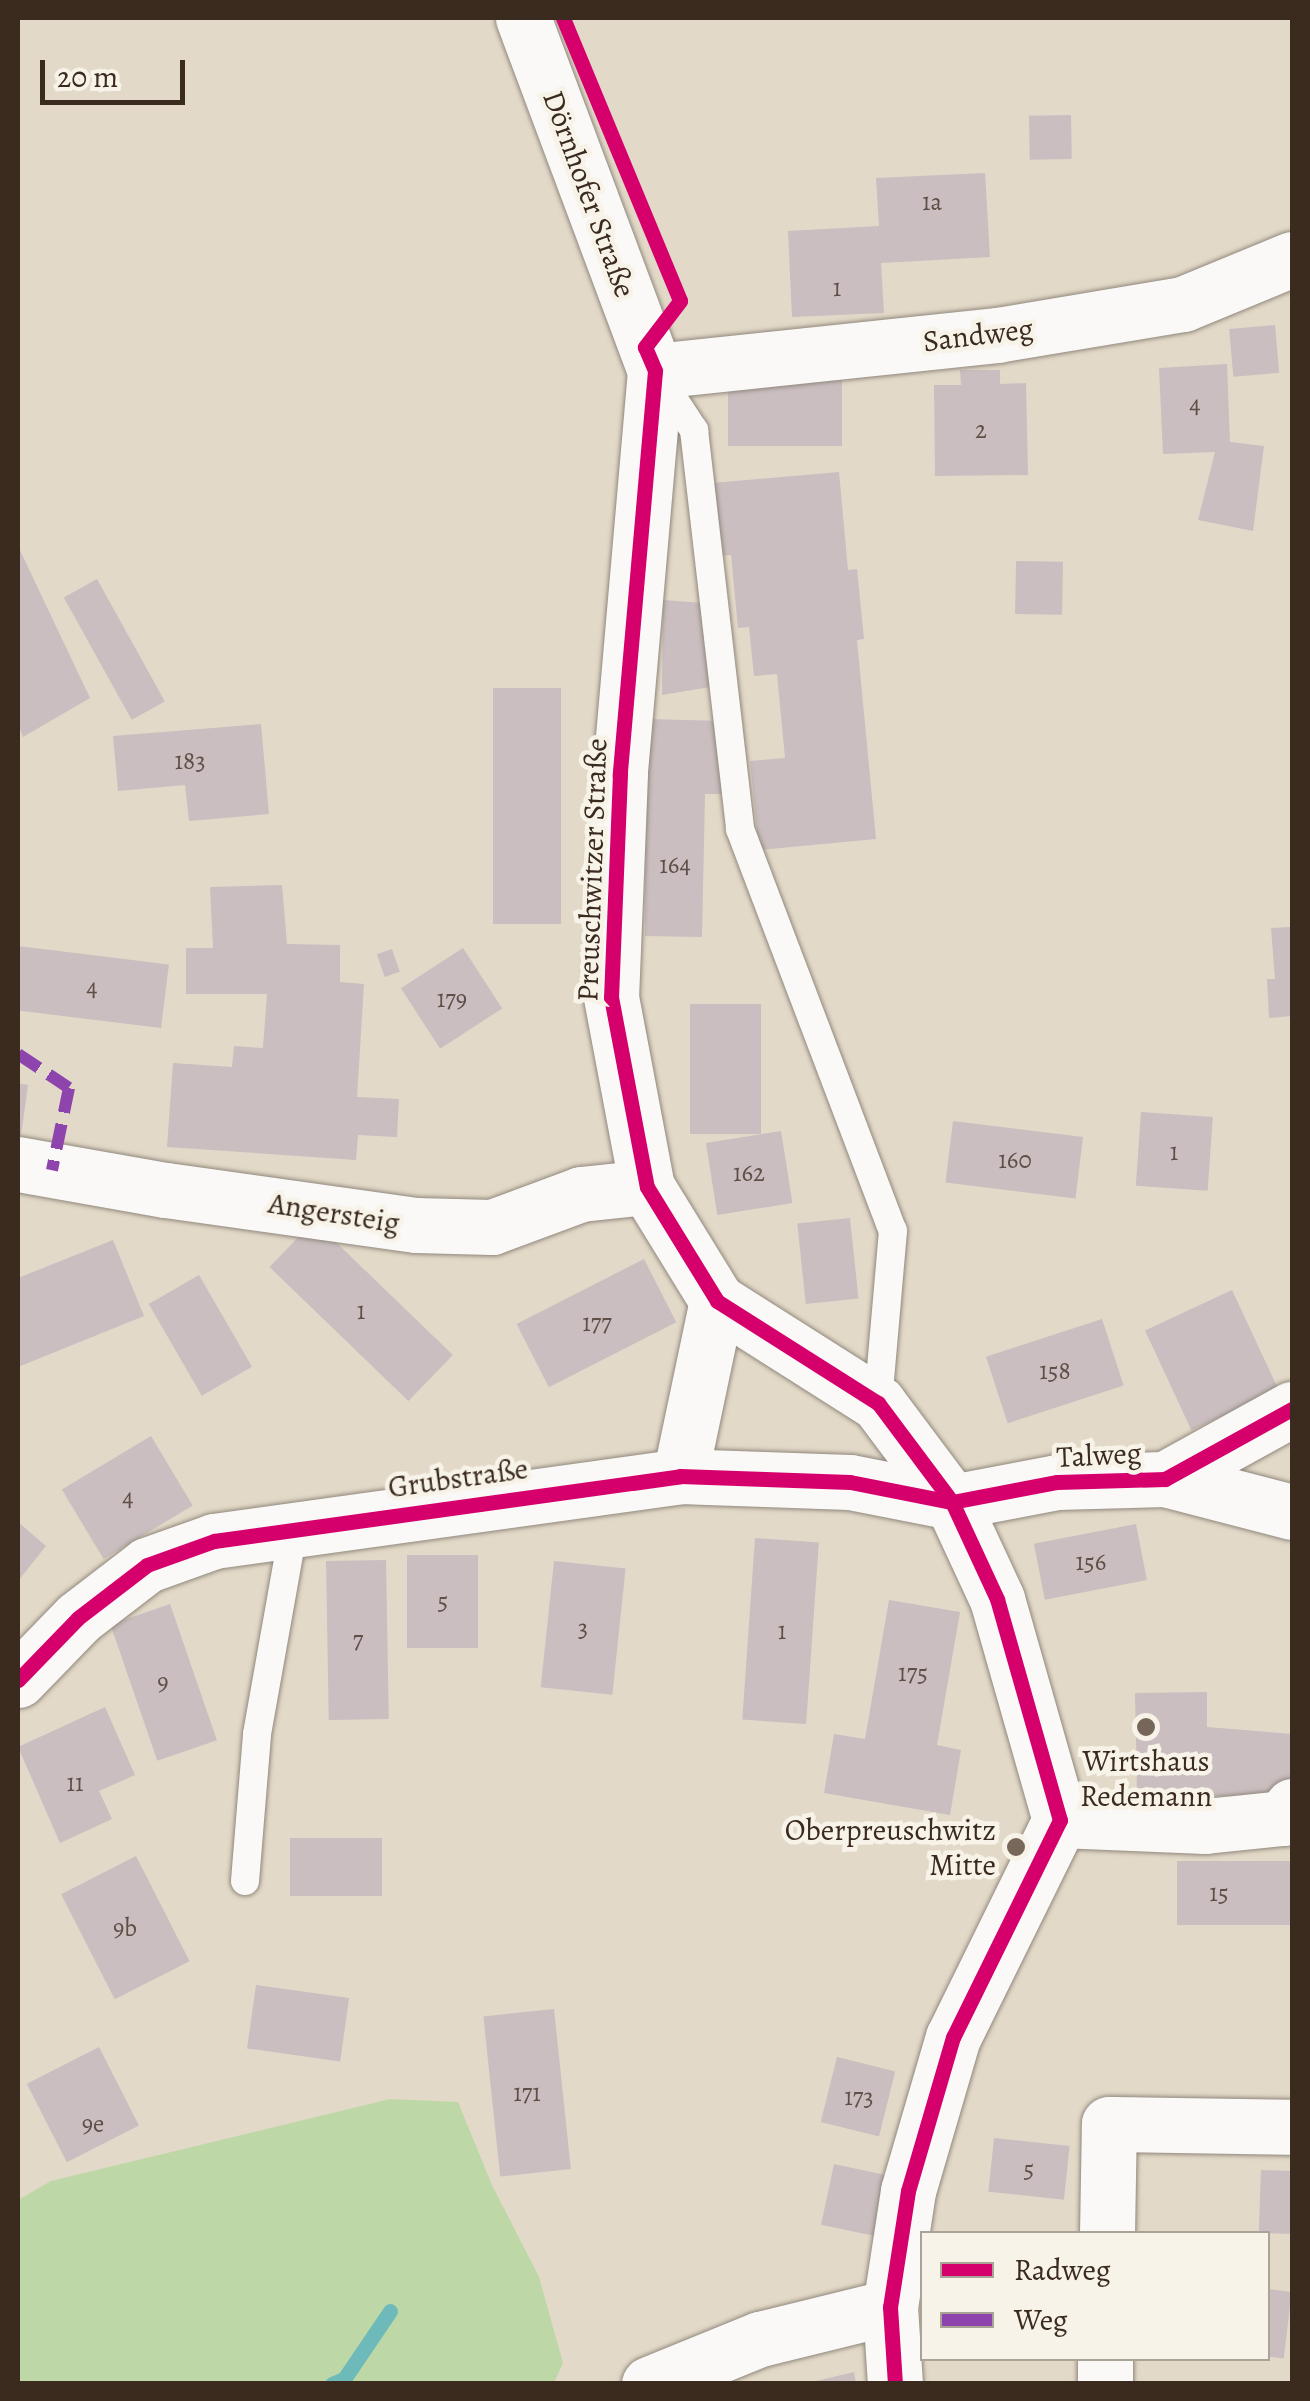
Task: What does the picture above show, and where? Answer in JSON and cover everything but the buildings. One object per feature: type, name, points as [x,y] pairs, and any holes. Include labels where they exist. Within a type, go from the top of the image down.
[{"type":"street","name":"Dörnhofer Straße","points":[[523,18],[654,371]]},
{"type":"street","name":"Sandweg","points":[[654,371],[997,335],[1183,304],[1292,259]]},
{"type":"street","name":"Preuschwitzer Straße","points":[[654,371],[620,774],[611,997],[647,1187],[717,1301],[878,1403],[952,1502],[998,1600],[1060,1820]]},
{"type":"street","name":"Angersteig","points":[[18,1164],[166,1190],[416,1225],[492,1226],[581,1194],[647,1187]]},
{"type":"street","points":[[680,1476],[717,1301]]},
{"type":"street","name":"Talweg","points":[[952,1502],[1057,1482],[1165,1479],[1292,1409]]},
{"type":"street","name":"Grubstraße","points":[[18,1680],[78,1618],[147,1565],[214,1541],[680,1476],[850,1482],[952,1502]]},
{"type":"street","points":[[1165,1479],[1292,1512]]},
{"type":"street","points":[[895,2384],[890,2307],[908,2191],[953,2037],[1060,1820],[1206,1826],[1283,1818],[1292,1806]]},
{"type":"street","points":[[1107,2231],[1109,2124],[1292,2127]]},
{"type":"street","points":[[648,2384],[760,2339],[890,2307]]},
{"type":"lane","points":[[654,371],[694,430],[740,829],[893,1231],[878,1403]]},
{"type":"lane","points":[[245,1881],[257,1734],[293,1531]]},
{"type":"green space","points":[[390,2099],[458,2102],[492,2185],[539,2277],[563,2363],[554,2383],[18,2383],[18,2200],[51,2181]]},
{"type":"waterway","points":[[332,2384],[344,2379],[390,2311]]},
{"type":"marked path","points":[[18,1054],[69,1088],[52,1170]]},
{"type":"cycle path","points":[[563,18],[680,301],[645,347],[655,371],[620,774],[611,997],[647,1187],[717,1301],[878,1403],[952,1502],[997,1599],[1060,1820],[953,2037],[908,2191],[890,2307],[895,2384]]},
{"type":"cycle path","points":[[18,1680],[78,1618],[147,1565],[214,1541],[680,1476],[850,1482],[952,1502],[1057,1482],[1165,1479],[1292,1409]]},
{"type":"place","name":"Wirtshaus Redemann","points":[[1146,1727]]},
{"type":"place","name":"Oberpreuschwitz Mitte","points":[[1016,1847]]}]
